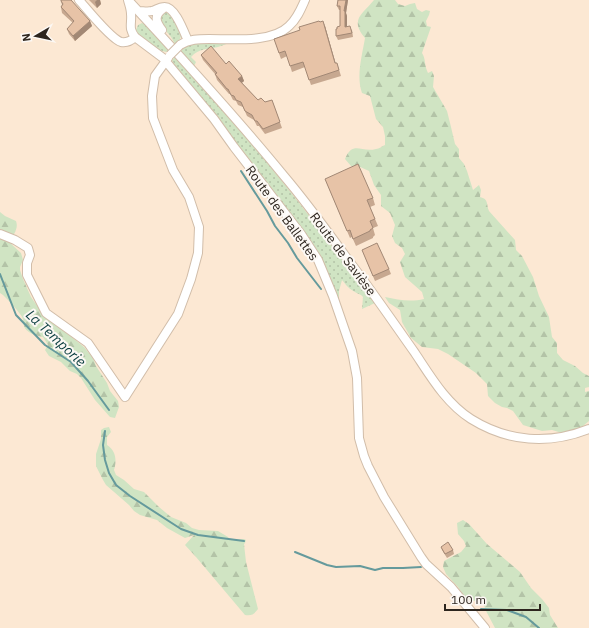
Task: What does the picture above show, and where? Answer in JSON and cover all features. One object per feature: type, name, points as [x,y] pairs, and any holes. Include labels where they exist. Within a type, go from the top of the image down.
[{"type":"street","points":[[79,0],[111,35],[121,42],[128,42],[135,37]]},
{"type":"street","points":[[128,0],[131,13],[131,30],[135,37]]},
{"type":"street","name":"Route de Savièse","points":[[128,0],[170,44],[285,177],[349,261],[441,390],[456,407],[471,419],[482,425],[516,437],[544,440],[556,439],[589,429]]},
{"type":"street","points":[[0,234],[15,240],[28,248],[30,255],[27,263],[27,275],[46,312],[88,343],[125,398],[178,314],[191,279],[198,252],[198,227],[189,198],[174,170],[153,118],[152,96],[155,76],[168,58],[184,43],[204,39],[259,38],[275,35],[293,22],[305,0]]},
{"type":"street","points":[[139,11],[152,11],[167,3]]},
{"type":"street","points":[[167,3],[173,12],[184,43]]},
{"type":"street","points":[[167,3],[158,13],[156,21],[165,33],[170,44]]},
{"type":"street","points":[[135,37],[135,25],[139,21],[148,21]]},
{"type":"street","name":"Route des Ballettes","points":[[135,37],[163,58],[168,58],[313,252],[324,274],[352,351],[357,378],[359,438],[368,466],[384,497],[426,564],[451,587],[485,628]]},
{"type":"green space","points":[[374,0],[395,0],[398,4],[405,6],[415,3],[417,9],[422,12],[426,10],[430,11],[426,21],[427,26],[431,27],[422,53],[428,73],[432,71],[434,76],[433,87],[447,111],[455,144],[459,149],[459,158],[464,164],[473,190],[479,185],[481,190],[480,197],[486,200],[489,211],[515,240],[516,250],[522,256],[533,277],[539,296],[549,317],[552,337],[557,343],[557,353],[563,360],[589,376],[589,387],[585,388],[585,392],[589,391],[589,421],[575,430],[562,433],[552,430],[542,431],[523,425],[513,411],[495,403],[488,396],[487,384],[476,373],[448,354],[438,349],[422,347],[411,338],[402,322],[400,310],[389,303],[385,297],[404,300],[424,299],[422,292],[405,277],[400,262],[405,254],[402,248],[395,243],[392,236],[395,225],[390,213],[381,206],[381,195],[374,185],[369,171],[358,166],[351,166],[345,159],[351,150],[358,148],[366,150],[378,149],[385,145],[383,127],[376,119],[370,96],[362,93],[360,86],[360,66],[365,38],[360,31],[358,21],[362,13]]},
{"type":"green space","points":[[166,12],[176,23],[181,33],[180,39],[175,44],[161,25],[159,17]]},
{"type":"green space","points":[[142,23],[147,25],[170,50],[166,52],[159,50],[141,38],[136,30],[138,25]]},
{"type":"green space","points":[[234,41],[197,52],[191,57],[196,62],[194,66],[181,51],[186,46],[195,43]]},
{"type":"green space","points":[[176,56],[283,182],[375,303],[362,309],[363,297],[349,288],[342,280],[339,291],[339,300],[336,297],[320,259],[176,68],[172,60]]},
{"type":"green space","points":[[0,212],[16,221],[16,229],[9,242],[21,253],[23,260],[20,270],[31,297],[42,313],[84,347],[93,358],[110,391],[118,401],[119,407],[115,418],[110,417],[95,400],[77,374],[70,371],[61,362],[49,356],[45,350],[48,345],[43,337],[27,331],[24,326],[22,316],[0,293]]},
{"type":"green space","points":[[109,427],[111,432],[107,437],[107,445],[110,447],[115,456],[114,470],[116,475],[134,489],[144,492],[171,517],[186,523],[192,528],[218,531],[230,540],[246,540],[244,544],[246,562],[258,609],[254,613],[251,615],[245,615],[185,545],[194,535],[185,538],[167,528],[157,520],[140,515],[106,485],[96,466],[96,454],[101,439],[101,430]]},
{"type":"green space","points":[[463,520],[469,524],[487,544],[520,572],[531,588],[549,608],[550,615],[558,628],[495,628],[485,609],[481,597],[475,601],[466,599],[458,587],[446,574],[443,567],[444,561],[461,552],[466,546],[458,534],[457,523]]},
{"type":"building","points":[[61,0],[71,0],[90,21],[73,36],[67,29],[74,21],[61,7],[63,4]]},
{"type":"building","points":[[338,0],[346,0],[344,11],[345,27],[350,26],[352,33],[336,36],[336,29],[340,26],[340,6],[337,6]]},
{"type":"building","points":[[323,21],[335,63],[337,63],[339,70],[309,80],[303,62],[290,66],[285,51],[279,53],[274,39],[300,30],[299,27]]},
{"type":"building","points":[[211,46],[226,64],[229,61],[242,76],[238,79],[258,100],[261,98],[265,102],[272,100],[280,122],[263,129],[257,121],[255,121],[252,115],[245,111],[241,102],[236,100],[234,96],[231,95],[228,89],[215,74],[217,73],[201,55]]},
{"type":"building","points":[[358,164],[373,198],[367,200],[375,219],[370,221],[373,228],[370,231],[353,239],[350,230],[347,231],[325,179]]},
{"type":"building","points":[[377,243],[389,269],[373,276],[362,250]]},
{"type":"building","points":[[448,542],[453,550],[445,554],[441,547]]},
{"type":"waterway","points":[[241,171],[275,226],[321,289]]},
{"type":"waterway","name":"La Temporie","points":[[0,274],[16,315],[45,345],[71,362],[88,381],[109,410]]},
{"type":"waterway","name":"La Temporie","points":[[105,431],[103,445],[105,460],[109,473],[116,485],[130,496],[181,529],[198,535],[244,541]]},
{"type":"waterway","name":"La Temporie","points":[[295,552],[327,565],[336,567],[360,566],[375,570],[383,568],[421,567]]},
{"type":"waterway","name":"La Temporie","points":[[481,609],[507,610],[526,617],[539,628]]}]
